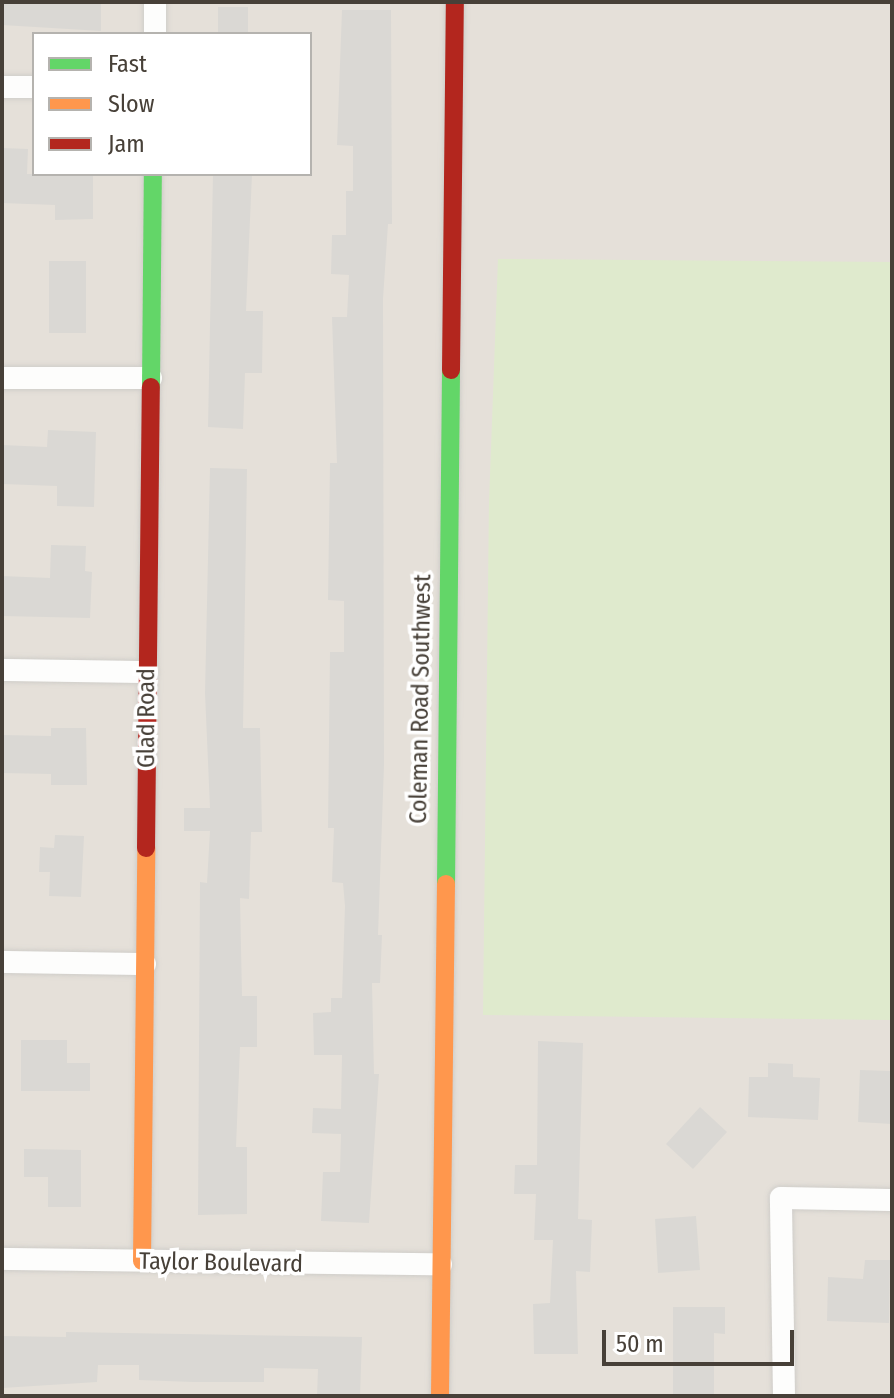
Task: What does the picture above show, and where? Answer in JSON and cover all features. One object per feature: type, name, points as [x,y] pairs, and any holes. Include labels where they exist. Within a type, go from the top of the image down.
[{"type":"street","points":[[155,2],[155,32]]},
{"type":"street","name":"Coleman Road Southwest","points":[[440,1396],[455,2]]},
{"type":"street","points":[[2,87],[32,87]]},
{"type":"street","name":"Glad Road","points":[[142,1261],[153,176]]},
{"type":"street","points":[[2,378],[151,378]]},
{"type":"street","points":[[2,670],[147,672]]},
{"type":"street","points":[[2,962],[145,964]]},
{"type":"street","points":[[784,1396],[781,1198],[892,1200]]},
{"type":"street","name":"Taylor Boulevard","points":[[2,1259],[441,1264]]},
{"type":"shaded area","points":[[2,2],[892,2],[892,1396],[2,1396]]},
{"type":"green space","points":[[498,259],[892,262],[892,1020],[483,1015],[489,503]]},
{"type":"building","points":[[2,2],[101,2],[101,31],[2,25]]},
{"type":"building","points":[[218,7],[248,7],[248,32],[218,32]]},
{"type":"building","points":[[342,10],[391,10],[392,224],[388,224],[383,299],[384,765],[378,935],[382,935],[380,983],[372,983],[374,1074],[379,1074],[369,1223],[321,1221],[323,1172],[340,1172],[341,1134],[312,1133],[313,1108],[341,1109],[342,1055],[314,1055],[313,1013],[331,1012],[331,998],[342,998],[345,906],[343,883],[332,882],[334,828],[328,828],[330,652],[344,652],[344,601],[328,600],[330,463],[337,463],[332,317],[347,317],[349,275],[331,274],[332,235],[346,235],[346,191],[353,191],[353,146],[337,145]]},
{"type":"building","points":[[2,148],[28,149],[27,174],[32,176],[93,176],[93,219],[55,220],[55,205],[2,203]]},
{"type":"building","points":[[213,176],[252,176],[246,311],[263,311],[262,373],[245,373],[243,429],[208,427]]},
{"type":"building","points":[[49,261],[86,261],[86,333],[49,333]]},
{"type":"building","points":[[48,430],[96,432],[94,507],[57,506],[57,486],[2,484],[2,445],[47,447]]},
{"type":"building","points":[[210,468],[247,469],[243,728],[260,728],[262,832],[251,832],[249,899],[240,898],[242,996],[257,996],[257,1047],[240,1047],[236,1147],[247,1147],[247,1214],[198,1215],[200,882],[207,883],[210,831],[184,831],[184,808],[210,808],[205,693]]},
{"type":"building","points":[[51,545],[86,546],[85,571],[92,572],[90,618],[2,616],[2,576],[50,578]]},
{"type":"building","points":[[51,728],[86,728],[87,785],[51,785],[51,774],[2,773],[2,735],[51,736]]},
{"type":"building","points":[[55,835],[84,836],[81,897],[49,896],[50,872],[39,872],[40,847],[54,848]]},
{"type":"building","points":[[21,1040],[67,1040],[67,1063],[90,1063],[90,1091],[21,1091]]},
{"type":"building","points":[[538,1041],[583,1043],[578,1219],[592,1220],[590,1272],[576,1271],[578,1354],[534,1354],[533,1304],[550,1303],[553,1240],[534,1240],[536,1194],[514,1194],[515,1165],[537,1165]]},
{"type":"building","points":[[768,1063],[793,1064],[793,1077],[820,1078],[818,1120],[748,1117],[749,1077],[768,1077]]},
{"type":"building","points":[[860,1070],[890,1071],[892,1124],[858,1122]]},
{"type":"building","points":[[700,1107],[727,1132],[693,1169],[666,1144]]},
{"type":"building","points":[[24,1149],[81,1150],[81,1207],[48,1207],[48,1177],[24,1177]]},
{"type":"building","points":[[696,1216],[700,1270],[658,1273],[655,1219]]},
{"type":"building","points":[[865,1260],[890,1260],[889,1323],[827,1321],[828,1277],[863,1279]]},
{"type":"building","points":[[673,1307],[725,1307],[725,1334],[714,1333],[714,1396],[673,1396]]},
{"type":"building","points":[[66,1332],[362,1337],[360,1396],[317,1396],[318,1369],[264,1368],[264,1382],[193,1382],[139,1380],[139,1365],[98,1365],[97,1382],[2,1388],[2,1336],[66,1337]]},
{"type":"traffic: fast","points":[[151,387],[153,176]]},
{"type":"traffic: fast","points":[[446,884],[451,370]]},
{"type":"traffic: slow","points":[[142,1261],[146,848]]},
{"type":"traffic: slow","points":[[440,1396],[446,884]]},
{"type":"traffic: jam","points":[[451,370],[455,2]]},
{"type":"traffic: jam","points":[[146,848],[151,387]]}]
